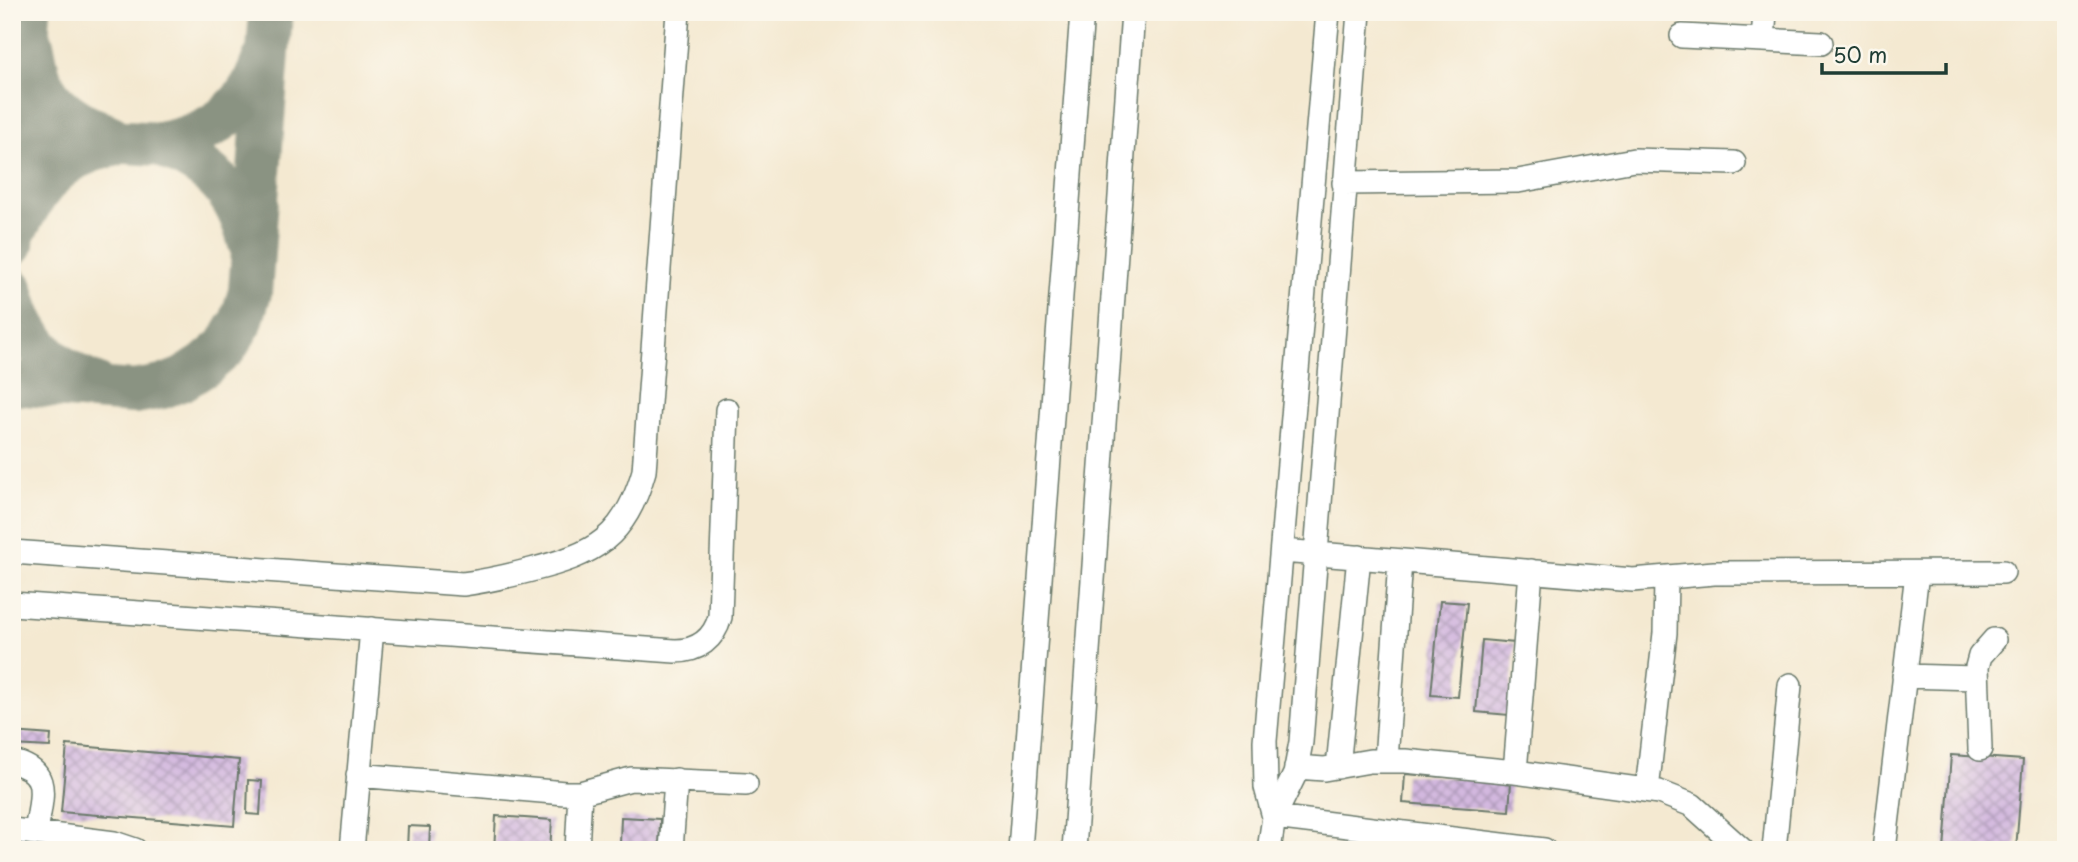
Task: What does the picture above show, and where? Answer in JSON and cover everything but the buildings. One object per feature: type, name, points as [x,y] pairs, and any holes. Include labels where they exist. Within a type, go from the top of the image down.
[{"type":"street","points":[[12,552],[463,584],[484,582],[566,562],[590,551],[607,538],[625,519],[637,496],[644,471],[678,12]]},
{"type":"street","points":[[1020,850],[1082,12]]},
{"type":"street","points":[[1074,850],[1133,12]]},
{"type":"street","points":[[1274,817],[1266,787],[1264,756],[1328,12]]},
{"type":"street","points":[[1269,850],[1274,817],[1289,789],[1301,741],[1359,12]]},
{"type":"street","points":[[1763,40],[1765,12]]},
{"type":"street","points":[[1682,36],[1821,43]]},
{"type":"street","points":[[1344,183],[1518,181],[1634,160],[1734,163]]},
{"type":"street","points":[[12,604],[684,651],[701,645],[714,633],[720,617],[727,410]]},
{"type":"street","points":[[1282,551],[1633,580],[1714,573],[2003,572]]},
{"type":"street","points":[[1338,767],[1359,557]]},
{"type":"street","points":[[1386,760],[1400,561]]},
{"type":"street","points":[[1515,772],[1531,571]]},
{"type":"street","points":[[1884,850],[1917,573]]},
{"type":"street","points":[[1647,790],[1664,652],[1666,579]]},
{"type":"street","points":[[352,850],[372,629]]},
{"type":"street","points":[[1980,749],[1976,678],[1980,656],[1994,640]]},
{"type":"street","points":[[1905,676],[1976,678]]},
{"type":"street","points":[[1774,850],[1790,685]]},
{"type":"street","points":[[1296,767],[1313,769],[1386,760],[1515,772],[1647,790],[1671,795],[1692,806],[1742,850]]},
{"type":"street","points":[[12,762],[28,766],[40,778],[36,832]]},
{"type":"street","points":[[358,775],[565,793],[580,793],[631,779],[746,784]]},
{"type":"street","points":[[671,850],[676,780]]},
{"type":"street","points":[[577,850],[580,793]]},
{"type":"street","points":[[1274,817],[1544,850]]},
{"type":"street","points":[[12,830],[36,832],[99,845]]},
{"type":"taxiway","points":[[12,244],[29,12]]},
{"type":"taxiway","points":[[12,383],[134,392],[162,387],[183,379],[226,347],[241,322],[250,292],[271,12]]},
{"type":"taxiway","points":[[32,44],[40,78],[50,97],[73,118],[111,137]]},
{"type":"taxiway","points":[[12,135],[159,144],[177,140],[210,127],[236,107],[256,79],[263,61]]},
{"type":"taxiway","points":[[159,144],[193,161],[229,194],[250,244]]},
{"type":"taxiway","points":[[17,227],[34,197],[54,173],[80,155],[113,145]]},
{"type":"taxiway","points":[[12,289],[23,322],[40,348],[65,369],[96,385]]}]
